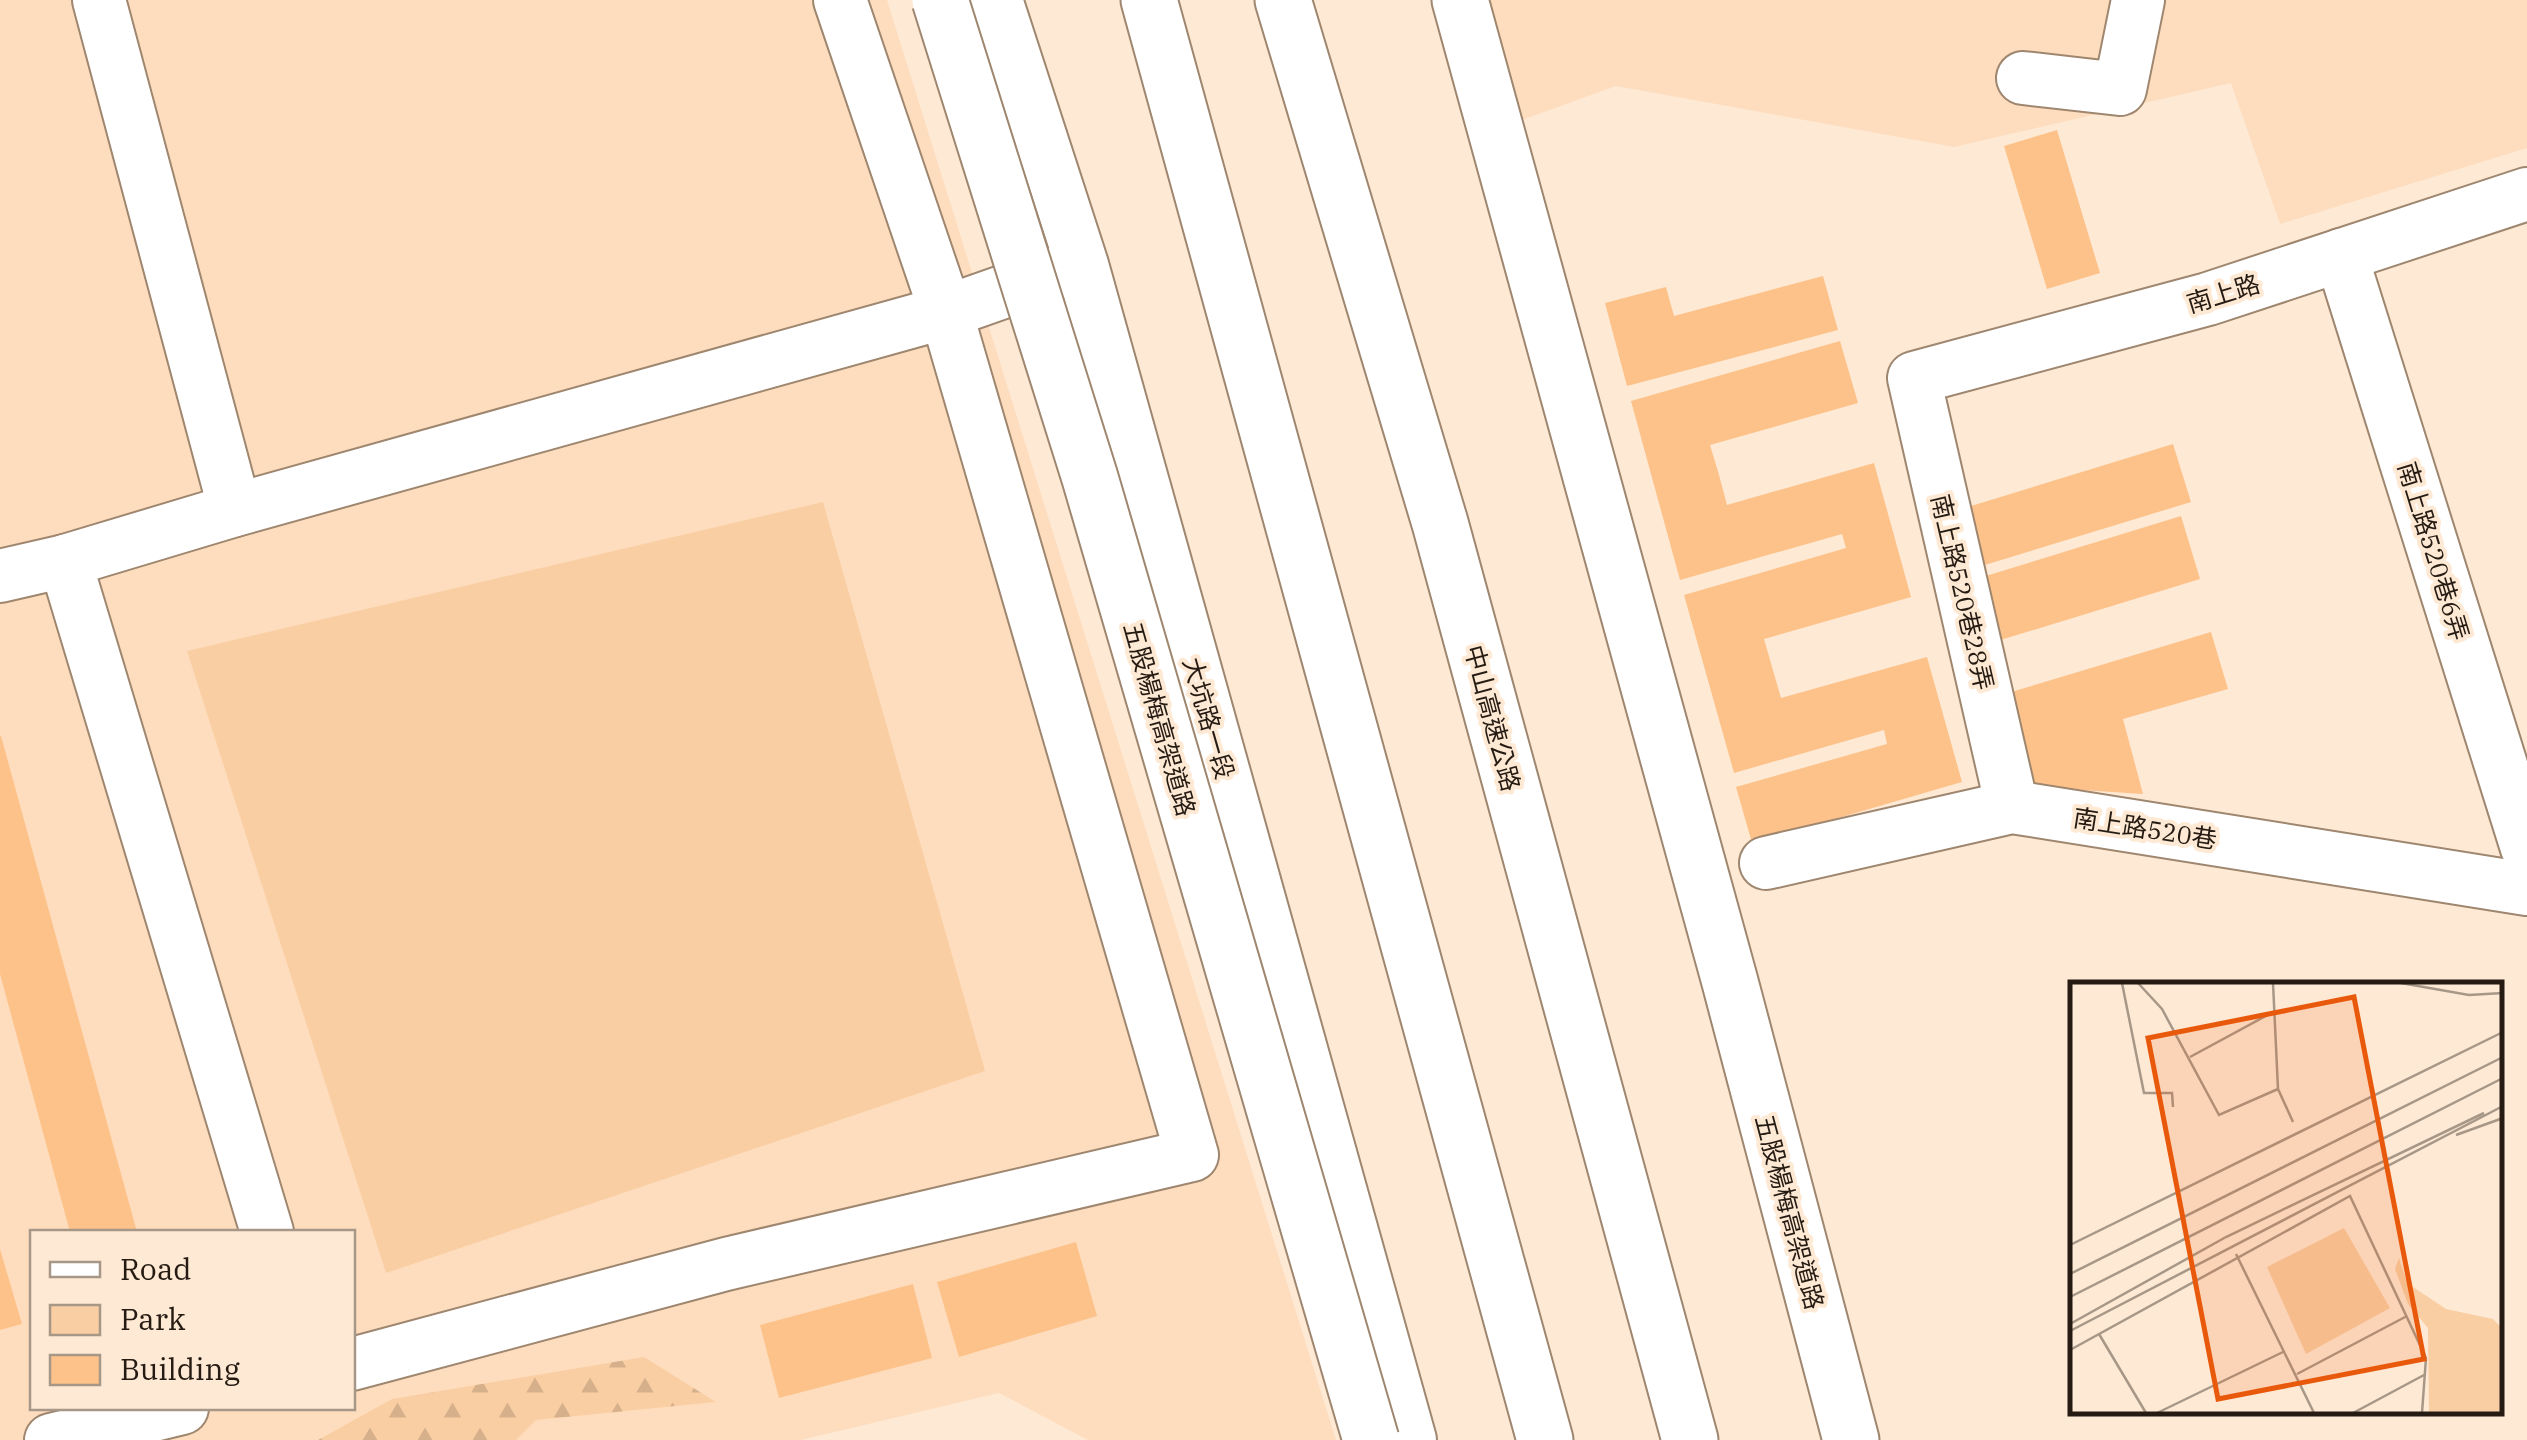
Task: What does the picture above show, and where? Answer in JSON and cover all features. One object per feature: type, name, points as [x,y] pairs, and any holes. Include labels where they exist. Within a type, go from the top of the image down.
[{"type":"highway","name":"五股楊梅高架道路","points":[[940,0],[1090,478],[1371,1440]]},
{"type":"highway","points":[[1149,0],[1545,1440]]},
{"type":"highway","name":"中山高速公路","points":[[1283,0],[1440,523],[1690,1440]]},
{"type":"highway","name":"五股楊梅高架道路","points":[[1460,0],[1730,982],[1851,1440]]},
{"type":"street","points":[[99,0],[236,510]]},
{"type":"street","points":[[355,1363],[726,1264],[1192,1155],[946,312],[840,0]]},
{"type":"street","name":"大坑路一段","points":[[996,0],[1082,265],[1410,1440]]},
{"type":"street","points":[[2024,78],[2120,89],[2138,0]]},
{"type":"street","name":"南上路","points":[[1914,378],[2208,299],[2527,194]]},
{"type":"street","name":"南上路520巷6弄","points":[[2341,255],[2527,848]]},
{"type":"street","points":[[0,576],[65,561],[946,312],[1082,265]]},
{"type":"street","name":"南上路520巷28弄","points":[[1914,378],[2012,806]]},
{"type":"street","points":[[65,561],[265,1230]]},
{"type":"street","name":"南上路520巷","points":[[1766,863],[2012,806],[2527,889]]},
{"type":"street","points":[[51,1440],[174,1410]]},
{"type":"shaded area","points":[[0,0],[887,0],[1336,1440],[1088,1440],[999,1393],[801,1440],[0,1440]]},
{"type":"shaded area","points":[[1467,0],[2527,0],[2527,148],[2280,224],[2231,83],[1954,147],[1616,86],[1500,128]]},
{"type":"green space","points":[[823,502],[985,1071],[386,1273],[187,651]]},
{"type":"green space","points":[[644,1357],[716,1402],[536,1420],[516,1440],[318,1440],[392,1399]]},
{"type":"building","points":[[2057,130],[2100,273],[2047,289],[2004,146]]},
{"type":"building","points":[[1823,276],[1838,330],[1627,386],[1605,303],[1666,287],[1674,316]]},
{"type":"building","points":[[1840,341],[1858,403],[1710,445],[1727,505],[1874,463],[1911,597],[1764,639],[1781,698],[1927,657],[1962,782],[1752,843],[1736,787],[1887,744],[1884,730],[1734,773],[1684,595],[1846,548],[1842,534],[1680,580],[1631,401]]},
{"type":"building","points":[[2173,444],[2191,502],[1975,568],[1958,510]]},
{"type":"building","points":[[2181,516],[2200,579],[1994,642],[1976,579]]},
{"type":"building","points":[[2211,632],[2228,689],[2123,719],[2143,794],[2035,787],[2008,693]]},
{"type":"building","points":[[1,736],[136,1230],[69,1230],[0,974]]},
{"type":"building","points":[[1076,1242],[1097,1316],[959,1357],[937,1282]]},
{"type":"building","points":[[0,1249],[22,1324],[0,1330]]},
{"type":"building","points":[[913,1284],[932,1358],[779,1398],[760,1325]]}]
